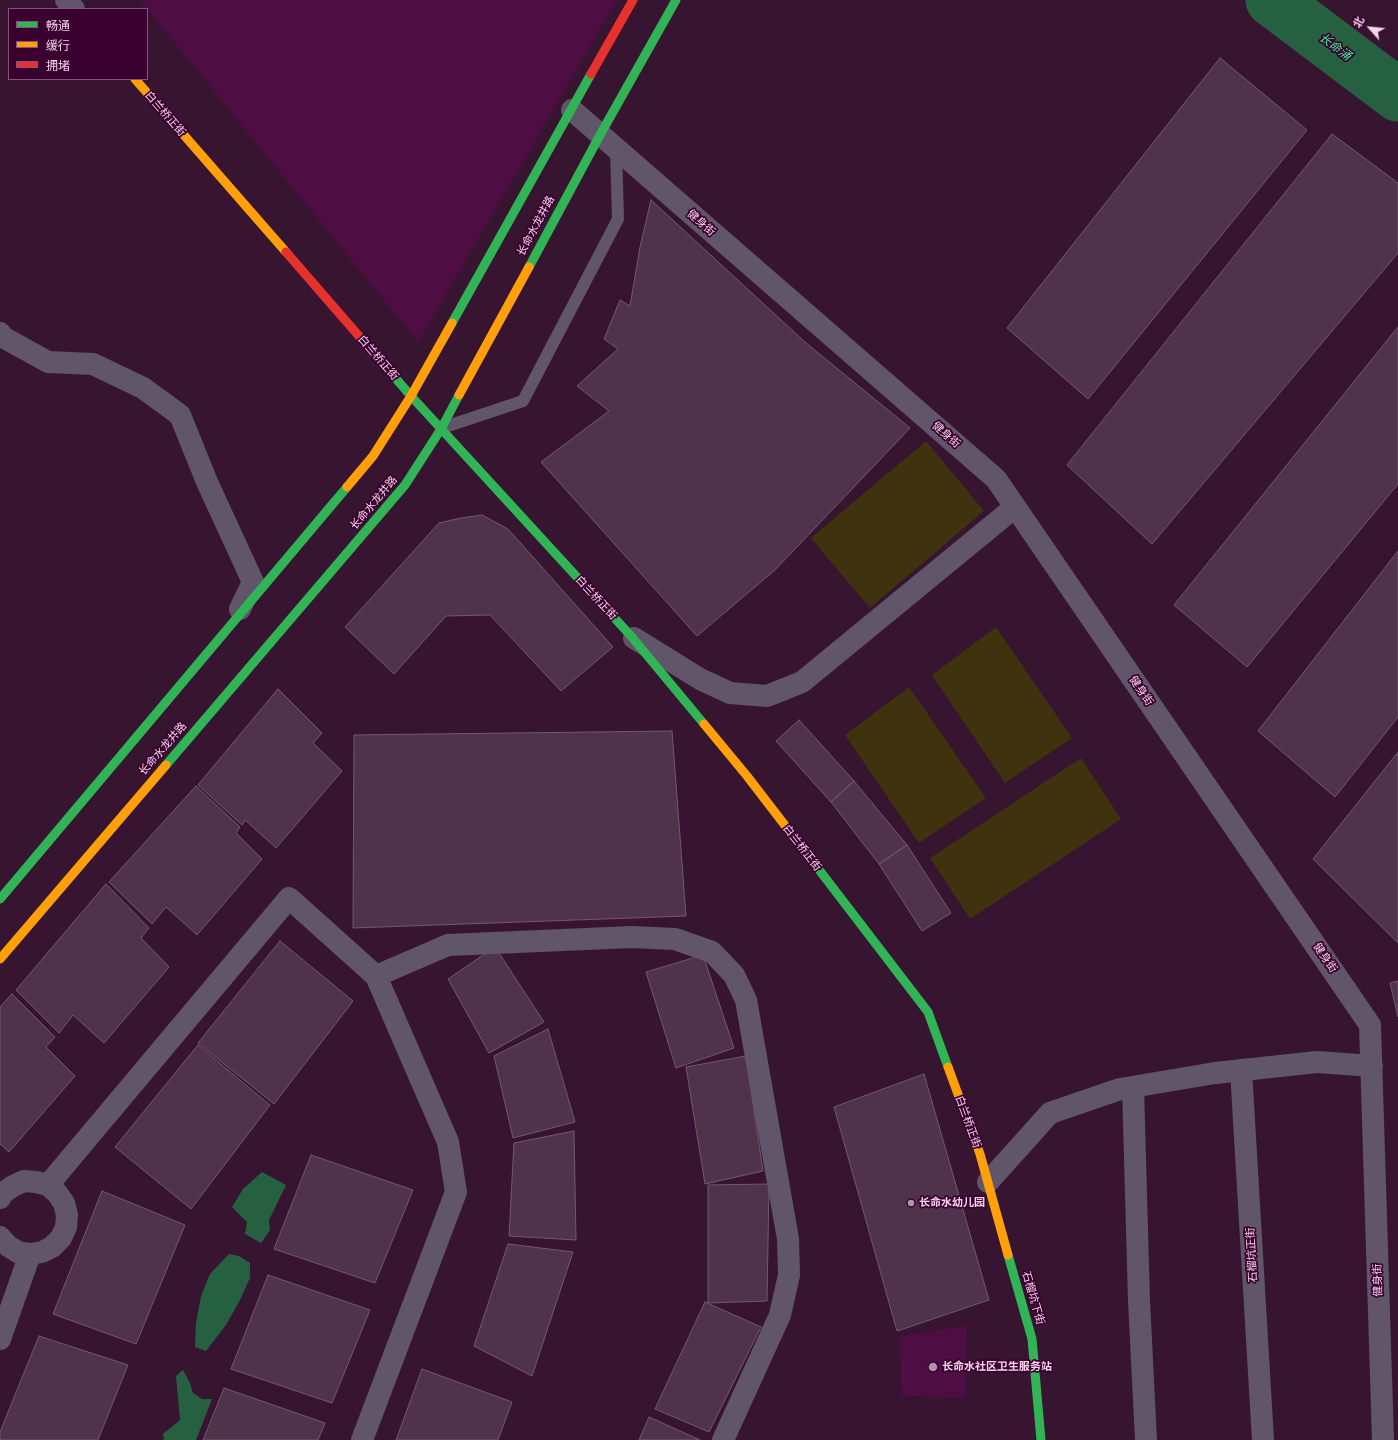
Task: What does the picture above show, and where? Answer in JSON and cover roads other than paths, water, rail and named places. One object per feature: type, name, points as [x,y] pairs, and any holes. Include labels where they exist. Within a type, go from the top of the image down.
[{"type":"street","points":[[66,0],[73,8]]},
{"type":"street","points":[[0,899],[373,456],[411,396],[633,0]]},
{"type":"street","name":"长命水龙井路","points":[[0,959],[405,485],[441,429],[608,141],[676,0]]},
{"type":"street","name":"白兰桥正街","points":[[136,80],[411,396],[631,636],[747,776],[928,1012],[986,1174]]},
{"type":"street","name":"健身街","points":[[572,110],[996,479],[1370,1025],[1383,1440]]},
{"type":"street","points":[[0,333],[3,337],[48,362],[93,364],[143,388],[180,415],[207,482],[253,582],[236,620]]},
{"type":"street","points":[[631,636],[700,679],[730,693],[767,696],[802,682],[1015,507]]},
{"type":"street","points":[[48,1185],[289,898],[376,976],[448,1142],[456,1192],[362,1440]]},
{"type":"street","points":[[376,976],[448,945],[632,936],[675,939],[712,952],[734,975],[746,1000],[788,1239],[789,1275],[780,1316],[723,1440]]},
{"type":"street","points":[[986,1174],[1050,1113],[1120,1089],[1241,1070],[1317,1062],[1372,1066]]},
{"type":"street","name":"石榴坑正街","points":[[1241,1070],[1262,1440]]},
{"type":"street","points":[[1133,1087],[1139,1302],[1146,1440]]},
{"type":"street","name":"石榴坑下街","points":[[986,1174],[1032,1339],[1041,1440]]},
{"type":"street","points":[[0,1237],[8,1246],[18,1252],[30,1254],[42,1252],[52,1247],[61,1238],[66,1227],[67,1215],[64,1203],[57,1193],[48,1185],[36,1182],[24,1182],[12,1186],[1,1194]]},
{"type":"street","points":[[0,1339],[30,1254]]},
{"type":"lane","points":[[441,429],[522,401],[618,219],[608,141]]},
{"type":"waterway","name":"长命涌","points":[[1272,0],[1398,95]]},
{"type":"place","name":"长命水幼儿园","points":[[911,1203]]},
{"type":"place","name":"长命水社区卫生服务站","points":[[933,1367]]}]
